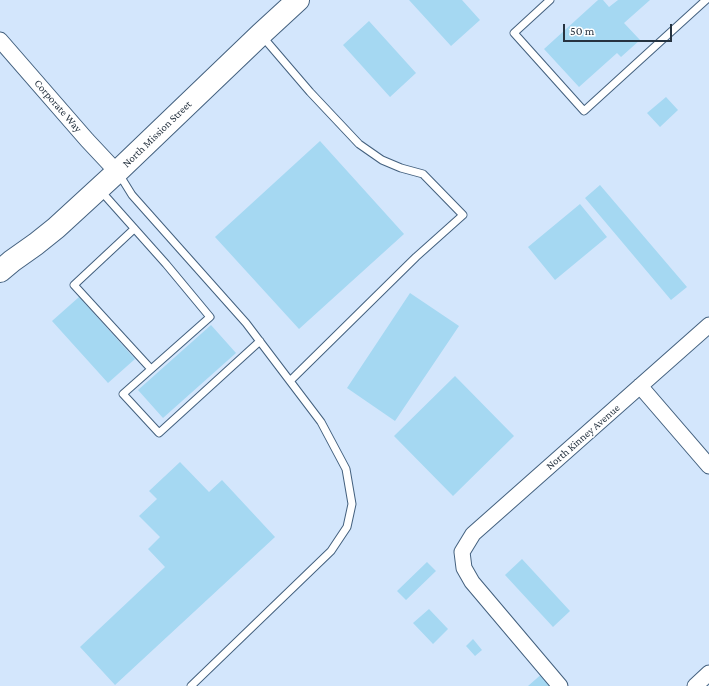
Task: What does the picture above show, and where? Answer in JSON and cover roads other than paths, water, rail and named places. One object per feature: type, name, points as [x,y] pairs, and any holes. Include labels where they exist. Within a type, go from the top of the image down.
[{"type":"main road","name":"North Mission Street","points":[[4,265],[24,253],[46,236],[99,189],[298,0]]},
{"type":"street","name":"Corporate Way","points":[[0,40],[87,140],[117,172]]},
{"type":"street","name":"North Kinney Avenue","points":[[560,686],[472,582],[464,568],[462,552],[473,534],[709,325]]},
{"type":"street","points":[[640,386],[709,466]]},
{"type":"street","points":[[696,686],[709,673]]},
{"type":"lane","points":[[550,0],[514,33],[584,111],[706,0]]},
{"type":"lane","points":[[261,34],[310,92],[359,144],[382,160],[401,168],[423,174],[463,215],[416,257],[290,381]]},
{"type":"lane","points":[[117,172],[132,195],[260,341],[321,422],[346,469],[352,504],[347,527],[331,550],[191,686]]},
{"type":"lane","points":[[99,189],[166,264],[210,317],[123,394],[159,433],[260,341]]},
{"type":"lane","points":[[134,229],[74,285],[151,369]]}]
